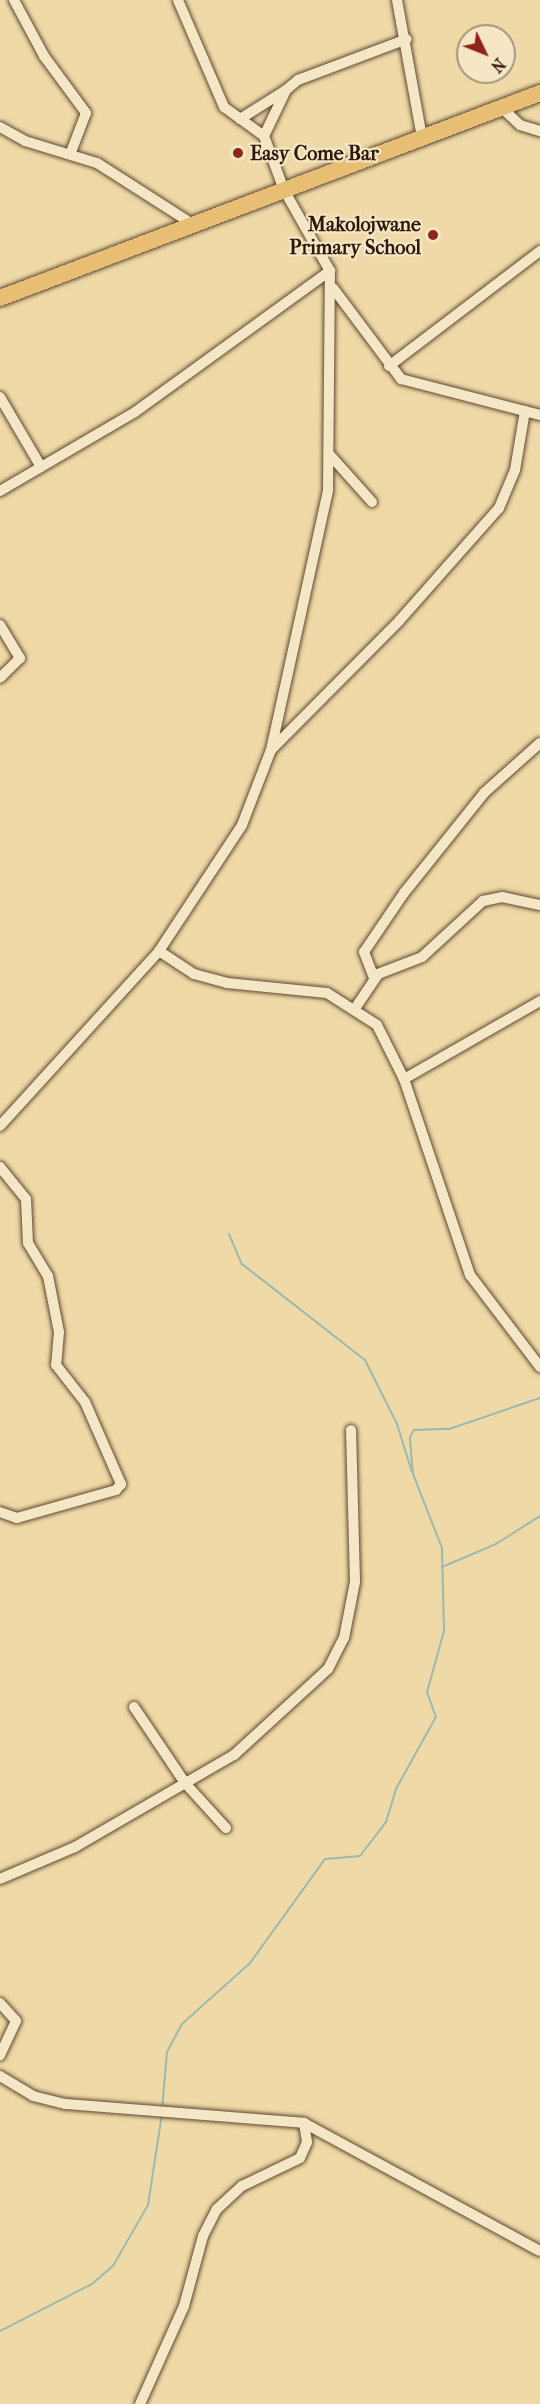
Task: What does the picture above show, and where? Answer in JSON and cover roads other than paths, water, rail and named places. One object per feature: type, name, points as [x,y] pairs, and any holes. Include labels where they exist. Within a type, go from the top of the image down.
[{"type":"main road","points":[[0,298],[540,93]]},
{"type":"street","points":[[14,0],[44,56],[86,113],[71,152]]},
{"type":"street","points":[[0,1126],[159,951],[242,825],[271,750],[323,520],[330,455],[327,420],[333,288],[330,271],[284,190],[264,136],[224,107],[178,0]]},
{"type":"street","points":[[397,0],[407,39],[422,137]]},
{"type":"street","points":[[240,119],[309,74],[407,39]]},
{"type":"street","points":[[264,136],[286,90]]},
{"type":"street","points":[[502,108],[520,125],[540,131]]},
{"type":"street","points":[[0,127],[25,141],[71,152],[97,163],[194,225]]},
{"type":"street","points":[[389,366],[540,251]]},
{"type":"street","points":[[0,491],[165,392],[330,271]]},
{"type":"street","points":[[333,288],[389,366],[401,379],[540,415]]},
{"type":"street","points":[[0,397],[42,467]]},
{"type":"street","points":[[271,750],[399,621],[499,508],[515,470],[525,411]]},
{"type":"street","points":[[330,455],[372,502]]},
{"type":"street","points":[[0,625],[20,658],[0,678]]},
{"type":"street","points":[[374,978],[363,960],[370,941],[440,843],[526,754],[540,743]]},
{"type":"street","points":[[526,754],[540,752]]},
{"type":"street","points":[[356,1007],[374,978],[422,957],[483,901],[502,897],[540,905]]},
{"type":"street","points":[[159,951],[212,979],[313,990],[356,1007],[389,1043],[404,1079],[470,1275],[540,1367]]},
{"type":"street","points":[[404,1079],[540,1001]]},
{"type":"street","points":[[0,1167],[26,1198],[28,1243],[48,1276],[59,1332],[56,1365],[85,1402],[121,1484],[116,1490],[17,1518],[0,1512]]},
{"type":"street","points":[[0,1879],[75,1847],[234,1755],[316,1681],[337,1655],[354,1582],[351,1430]]},
{"type":"street","points":[[134,1707],[185,1783],[226,1828]]},
{"type":"street","points":[[0,2003],[16,2021],[0,2055]]},
{"type":"street","points":[[0,2076],[33,2096],[65,2104],[178,2115],[304,2123],[540,2251]]},
{"type":"street","points":[[140,2404],[184,2306],[193,2265],[217,2209],[242,2186],[300,2158],[307,2142],[304,2123]]},
{"type":"waterway","points":[[229,1234],[242,1264],[365,1360],[397,1424],[412,1472]]},
{"type":"waterway","points":[[162,2109],[167,2052],[182,2024],[250,1963],[325,1859],[360,1856],[386,1822],[397,1787],[436,1717],[427,1692],[444,1631],[442,1548],[413,1474],[410,1437],[414,1430],[449,1429],[540,1398]]},
{"type":"waterway","points":[[442,1567],[496,1544],[540,1516]]},
{"type":"waterway","points":[[0,2331],[92,2284],[113,2266],[148,2205],[162,2114]]},
{"type":"place","name":"Easy Come Bar","points":[[238,153]]},
{"type":"place","name":"Makolojwane Primary School","points":[[433,235]]}]
